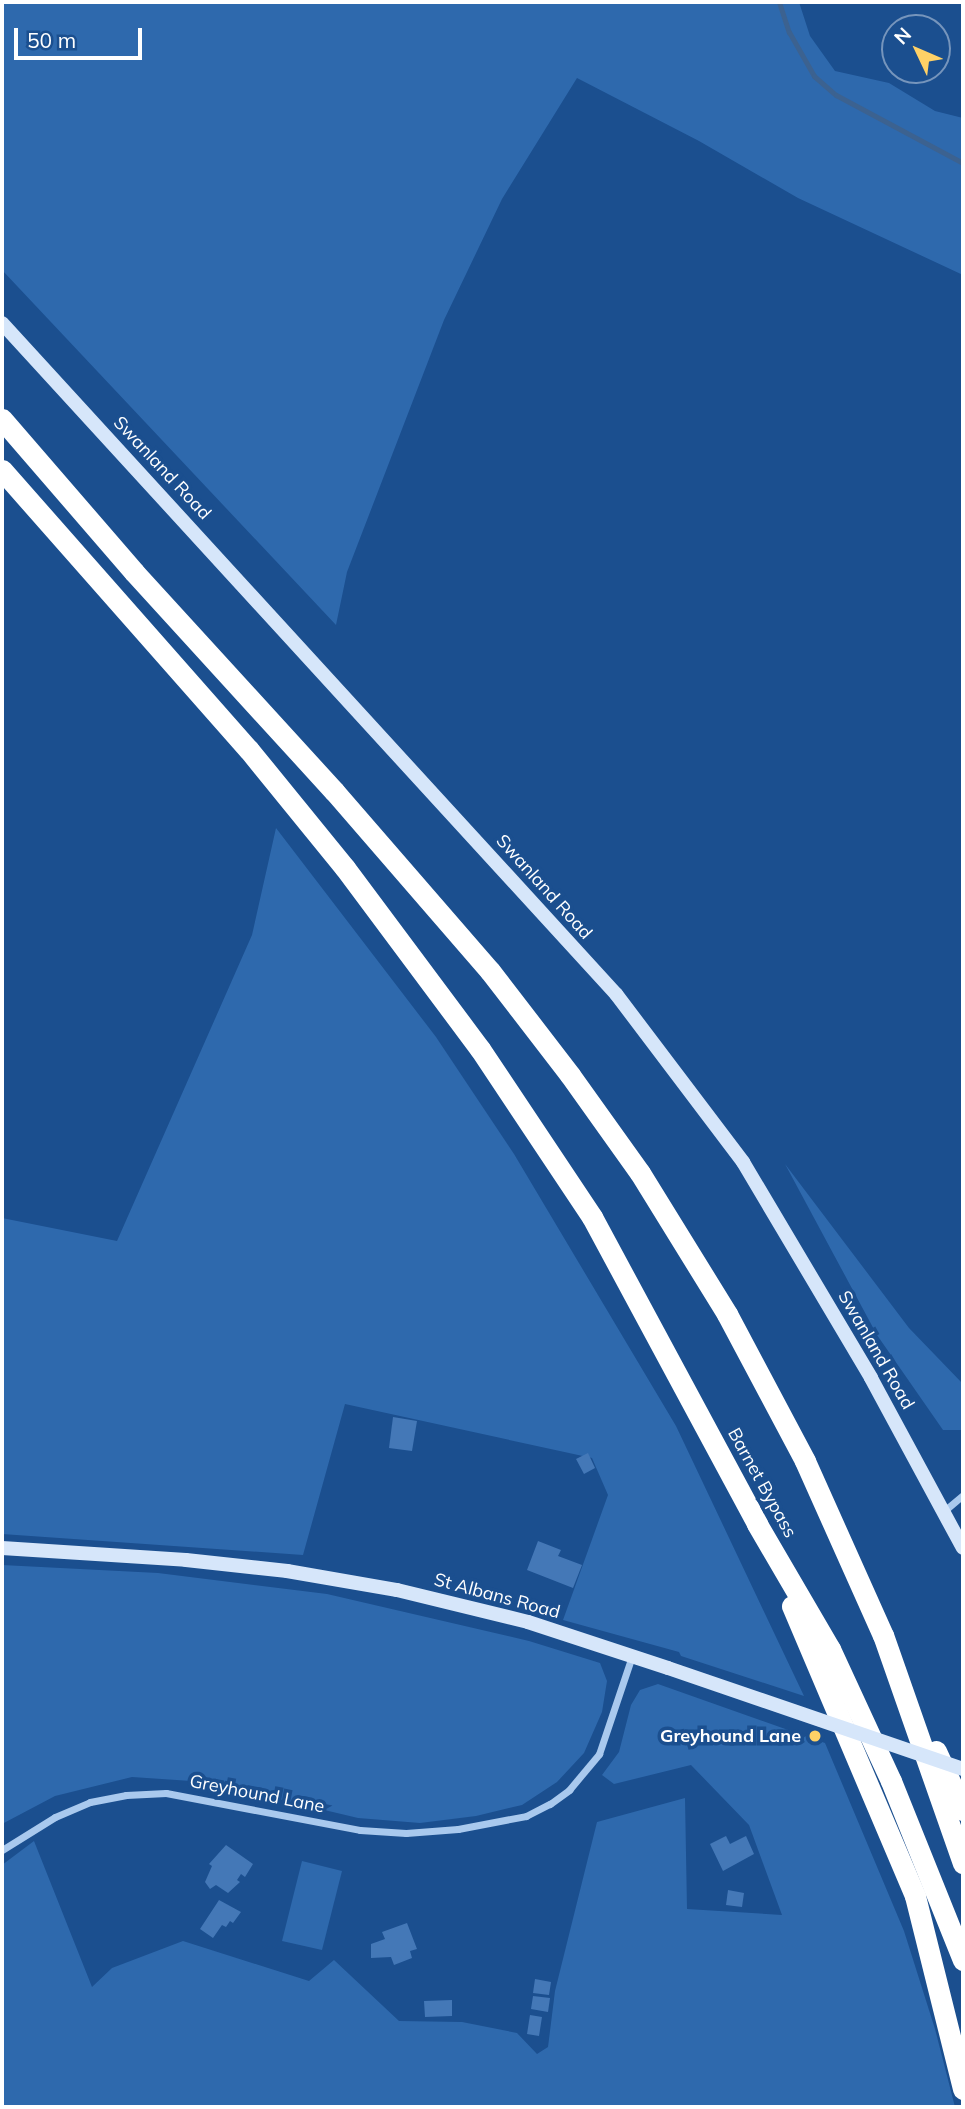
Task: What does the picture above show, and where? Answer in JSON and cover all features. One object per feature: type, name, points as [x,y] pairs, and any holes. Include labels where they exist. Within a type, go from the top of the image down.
[{"type":"highway","points":[[2,419],[134,572],[371,833],[490,971],[570,1075],[640,1173],[727,1314],[805,1461],[963,1810]]},
{"type":"highway","name":"Barnet Bypass","points":[[2,470],[249,750],[345,868],[480,1049],[592,1217],[757,1524],[830,1649],[891,1781],[963,1960]]},
{"type":"highway","points":[[757,1524],[915,1896],[963,2089]]},
{"type":"highway","points":[[883,1634],[963,1863]]},
{"type":"street","name":"Swanland Road","points":[[2,323],[616,994],[743,1161],[871,1378],[963,1548]]},
{"type":"street","points":[[944,1511],[963,1495]]},
{"type":"street","name":"St Albans Road","points":[[2,1548],[186,1560],[301,1574],[397,1590],[479,1609],[632,1656],[963,1769]]},
{"type":"street","name":"Greyhound Lane","points":[[2,1850],[78,1807],[126,1795],[166,1793],[360,1830],[406,1833],[458,1829],[526,1816],[550,1804],[569,1790],[599,1754],[632,1656]]},
{"type":"shaded area","points":[[2,2],[799,2],[810,36],[835,71],[881,81],[881,84],[891,84],[935,111],[963,118],[963,275],[798,198],[699,141],[577,78],[502,199],[444,320],[347,572],[336,625],[2,270]]},
{"type":"shaded area","points":[[276,828],[436,1037],[514,1154],[676,1426],[804,1696],[681,1656],[679,1652],[563,1620],[608,1495],[592,1458],[345,1404],[303,1555],[2,1534],[2,1218],[117,1241],[252,935]]},
{"type":"shaded area","points":[[785,1164],[909,1328],[963,1384],[963,1430],[943,1430],[877,1335]]},
{"type":"shaded area","points":[[2,1565],[158,1573],[327,1594],[529,1641],[600,1663],[607,1681],[602,1712],[584,1753],[557,1782],[522,1805],[476,1816],[420,1823],[358,1818],[206,1782],[132,1777],[55,1796],[2,1824]]},
{"type":"shaded area","points":[[658,1684],[825,1743],[904,1931],[935,2029],[955,2107],[2,2107],[2,1865],[34,1841],[92,1987],[112,1968],[183,1941],[309,1981],[334,1960],[399,2021],[462,2022],[517,2033],[537,2054],[548,2047],[555,1991],[597,1822],[685,1798],[687,1909],[782,1915],[749,1825],[691,1765],[614,1784],[602,1775],[619,1752],[631,1705],[640,1690]]},
{"type":"shaded area","points":[[302,1861],[342,1871],[322,1950],[282,1941]]},
{"type":"building","points":[[393,1417],[417,1421],[412,1451],[389,1448]]},
{"type":"building","points":[[588,1453],[595,1468],[584,1474],[576,1459]]},
{"type":"building","points":[[538,1541],[561,1550],[558,1556],[582,1565],[573,1588],[527,1570]]},
{"type":"building","points":[[726,1836],[730,1844],[746,1836],[754,1854],[723,1871],[710,1844]]},
{"type":"building","points":[[226,1845],[253,1864],[245,1877],[241,1874],[237,1880],[240,1882],[228,1893],[216,1885],[210,1889],[205,1882],[212,1866],[209,1864]]},
{"type":"building","points":[[728,1890],[744,1893],[742,1907],[726,1905]]},
{"type":"building","points":[[219,1900],[241,1912],[233,1923],[230,1921],[226,1927],[222,1925],[213,1938],[200,1929]]},
{"type":"building","points":[[407,1923],[417,1949],[410,1951],[412,1958],[394,1965],[391,1957],[371,1958],[371,1944],[385,1939],[382,1932]]},
{"type":"building","points":[[535,1979],[551,1982],[549,1995],[533,1993]]},
{"type":"building","points":[[533,1996],[550,1998],[548,2012],[531,2009]]},
{"type":"building","points":[[452,2000],[452,2016],[425,2017],[424,2001]]},
{"type":"building","points":[[530,2015],[542,2017],[539,2036],[527,2034]]},
{"type":"waterway","points":[[779,2],[789,32],[814,76],[836,95],[963,163]]},
{"type":"place","name":"Greyhound Lane","points":[[815,1736]]}]
